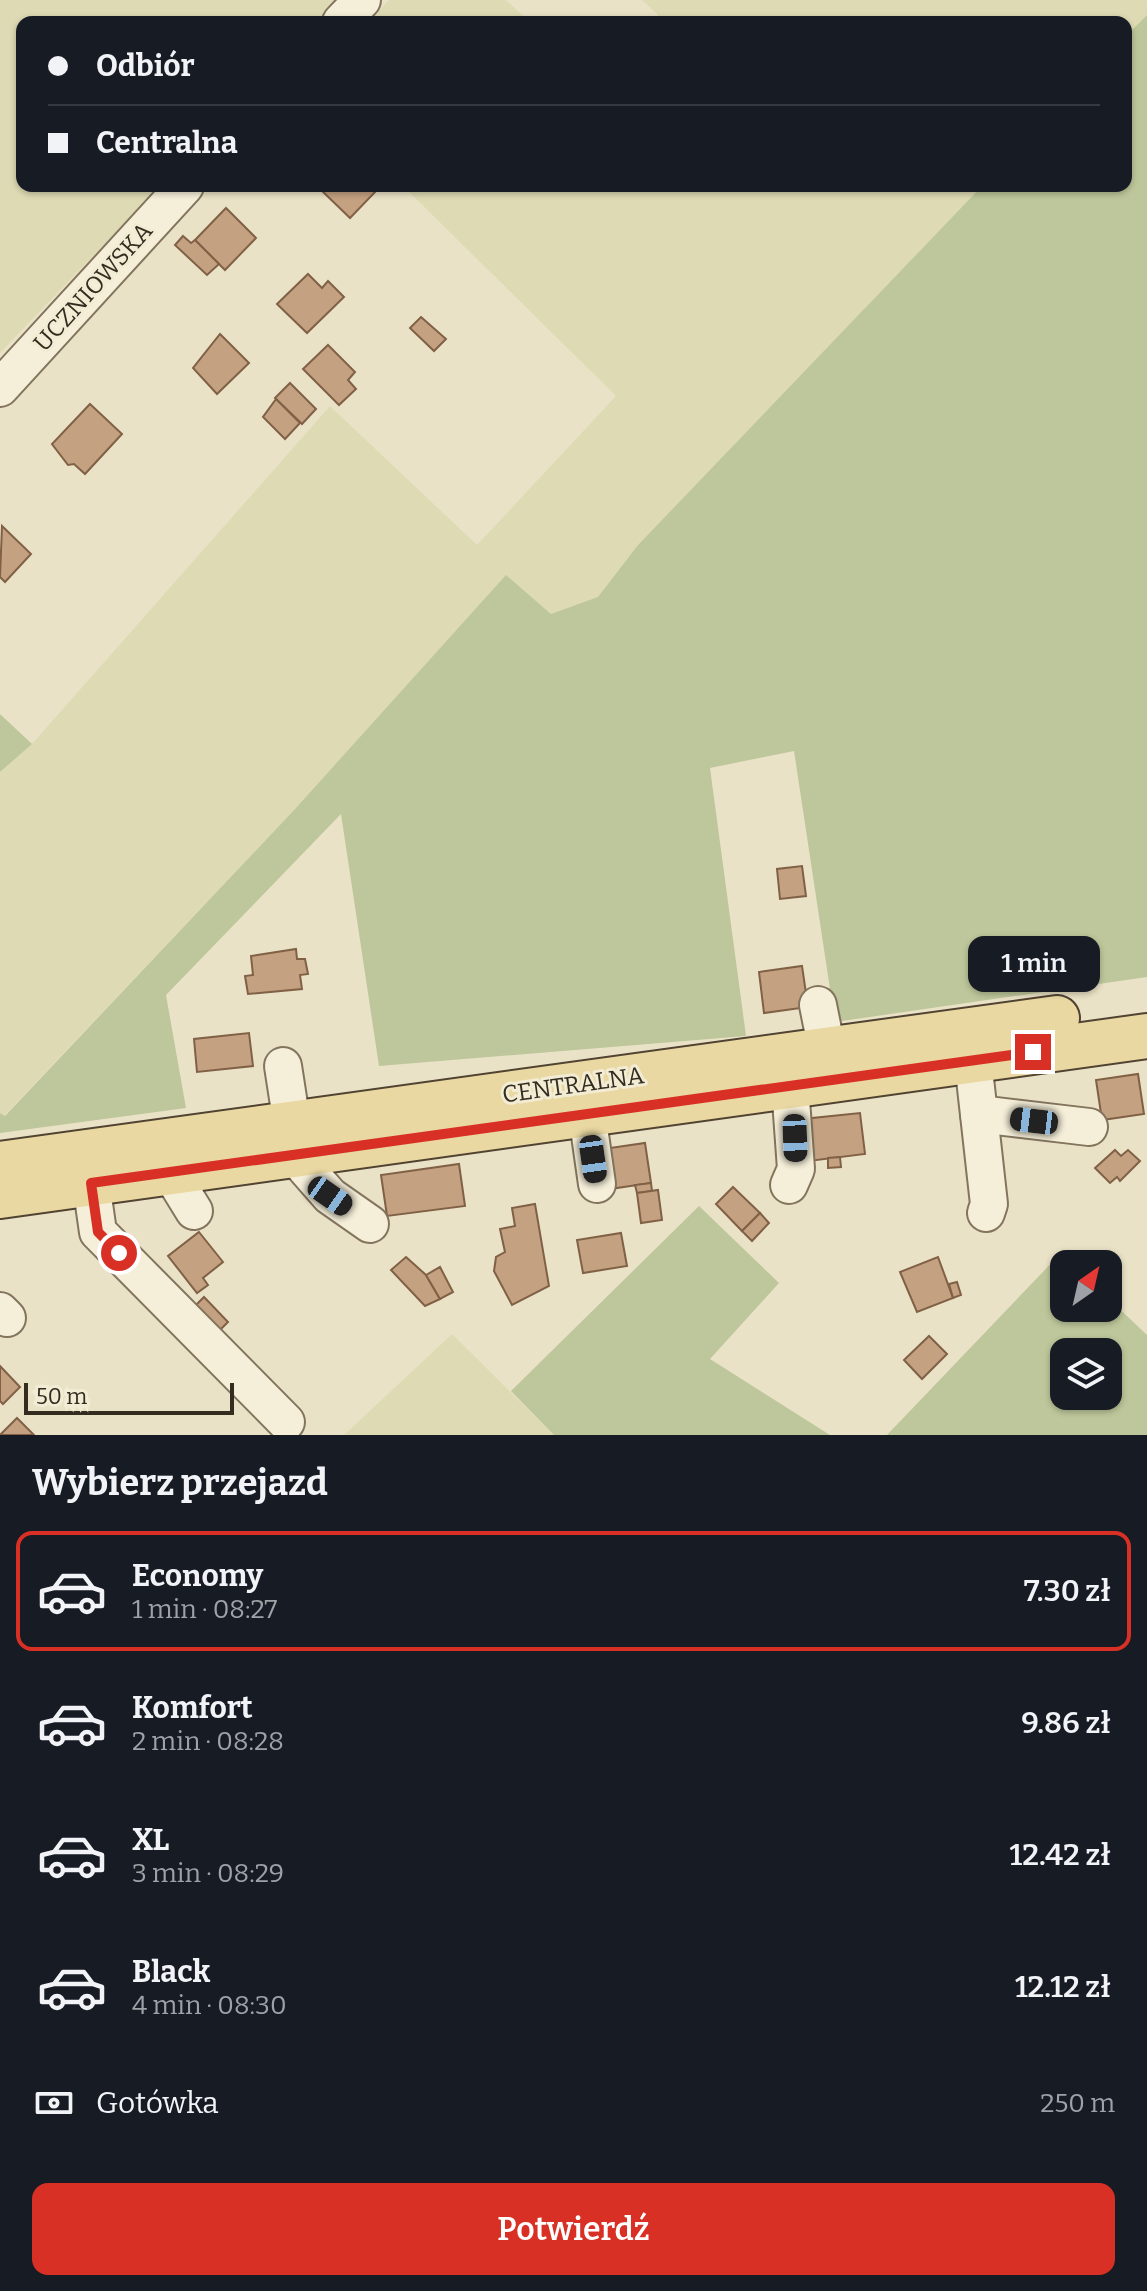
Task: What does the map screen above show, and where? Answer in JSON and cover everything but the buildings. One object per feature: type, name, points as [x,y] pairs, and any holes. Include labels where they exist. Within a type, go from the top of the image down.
[{"type":"main road","name":"CENTRALNA","points":[[0,1196],[170,1172],[293,1139],[827,1050],[1147,1005]]},
{"type":"main road","name":"CENTRALNA","points":[[0,1164],[587,1114],[1147,1036]]},
{"type":"street","points":[[347,16],[362,0]]},
{"type":"street","name":"UCZNIOWSKA","points":[[0,388],[180,192]]},
{"type":"street","points":[[818,1005],[827,1050]]},
{"type":"street","points":[[973,1061],[989,1204],[986,1213]]},
{"type":"street","points":[[283,1066],[293,1139],[330,1196],[370,1224]]},
{"type":"street","points":[[789,1185],[796,1169],[790,1086]]},
{"type":"street","points":[[587,1114],[597,1184]]},
{"type":"street","points":[[979,1114],[1089,1127]]},
{"type":"street","points":[[170,1172],[194,1211]]},
{"type":"street","points":[[91,1183],[98,1232],[286,1422]]},
{"type":"shaded area","points":[[0,0],[337,0],[322,16],[16,16],[16,192],[154,192],[0,353]]},
{"type":"shaded area","points":[[389,0],[506,0],[523,16],[374,16]]},
{"type":"shaded area","points":[[642,0],[1147,0],[1147,15],[1132,30],[1132,16],[658,15]]},
{"type":"shaded area","points":[[409,192],[976,192],[638,545],[598,598],[551,614],[506,576],[295,809],[4,1116],[0,1113],[0,772],[32,744],[330,406],[477,545],[616,396]]},
{"type":"shaded area","points":[[452,1334],[554,1435],[344,1435]]},
{"type":"green space","points":[[1147,15],[1147,977],[835,1022],[794,751],[710,768],[746,1036],[379,1066],[341,814],[166,995],[186,1108],[0,1133],[0,1113],[5,1116],[295,809],[506,575],[551,614],[598,597],[638,545],[976,192],[1132,192],[1132,30]]},
{"type":"green space","points":[[0,714],[32,744],[0,772]]},
{"type":"green space","points":[[699,1206],[779,1283],[710,1359],[830,1435],[554,1435],[511,1391]]},
{"type":"green space","points":[[1050,1265],[1050,1322],[1122,1322],[1122,1311],[1147,1335],[1147,1435],[887,1435]]},
{"type":"route","points":[[119,1253],[98,1232],[91,1183],[1033,1052]]}]
